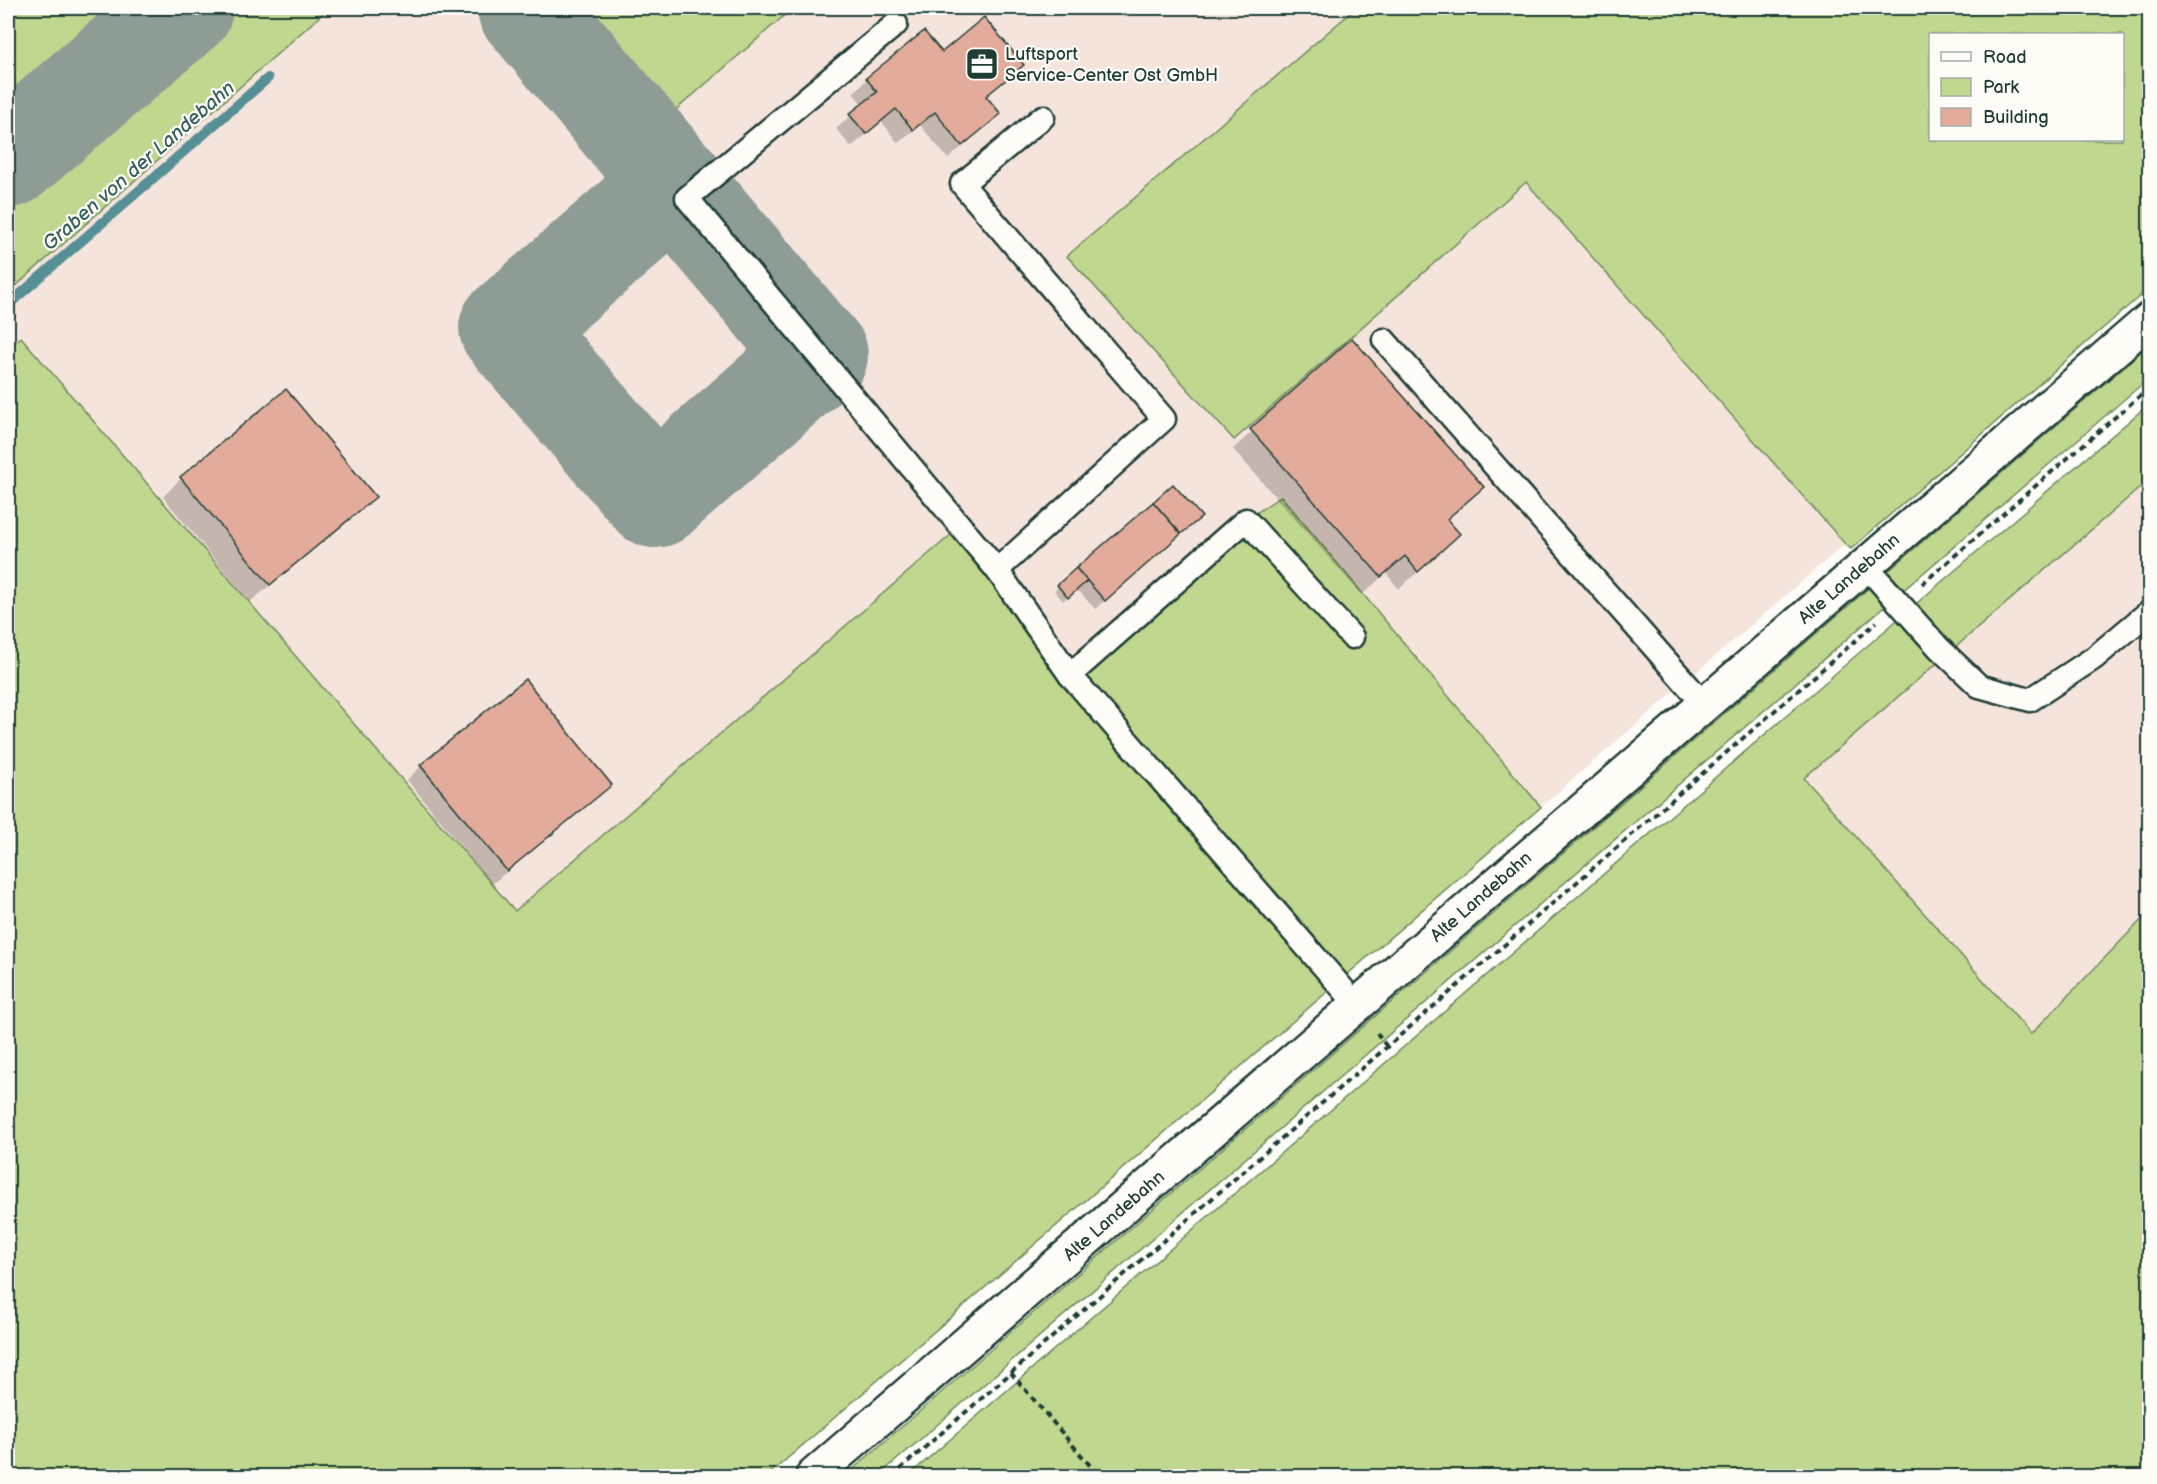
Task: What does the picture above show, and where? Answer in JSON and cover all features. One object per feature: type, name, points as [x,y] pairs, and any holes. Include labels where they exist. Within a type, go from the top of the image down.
[{"type":"main road","name":"Alte Landebahn","points":[[813,1476],[2150,319]]},
{"type":"lane","points":[[896,24],[687,198],[997,570],[1070,675],[1357,1005]]},
{"type":"lane","points":[[997,570],[1164,420],[962,184],[1043,117]]},
{"type":"lane","points":[[1384,340],[1704,704]]},
{"type":"lane","points":[[1070,675],[1246,520],[1352,637]]},
{"type":"lane","points":[[1865,565],[1898,604],[1979,686],[2030,700],[2094,658],[2150,611]]},
{"type":"path","points":[[892,1476],[2150,387]]},
{"type":"path","points":[[1011,1372],[1099,1476]]},
{"type":"shaded area","points":[[8,8],[2149,8],[2149,281],[767,1476],[8,1476]]},
{"type":"shaded area","points":[[2149,480],[2149,912],[2031,1035],[1804,778]]},
{"type":"green space","points":[[8,8],[329,8],[8,293]]},
{"type":"green space","points":[[567,8],[793,8],[662,122]]},
{"type":"green space","points":[[1356,8],[2149,8],[2149,288],[1851,549],[1526,182],[1234,440],[1067,256]]},
{"type":"green space","points":[[21,337],[515,911],[960,527],[1070,675],[1246,520],[1281,496],[1541,807],[767,1476],[8,1476],[8,349]]},
{"type":"green space","points":[[2149,345],[2149,378],[878,1476],[845,1476]]},
{"type":"green space","points":[[2149,404],[2149,480],[1804,778],[2031,1034],[2149,912],[2149,1476],[908,1476],[1889,627]]},
{"type":"building","points":[[984,17],[1024,65],[986,96],[1001,114],[962,146],[935,112],[913,130],[896,109],[866,134],[849,114],[877,92],[866,78],[924,31],[942,52]]},
{"type":"building","points":[[1352,338],[1484,487],[1447,519],[1460,534],[1418,572],[1405,556],[1381,577],[1250,429]]},
{"type":"building","points":[[286,389],[376,497],[270,585],[180,477]]},
{"type":"building","points":[[1173,484],[1202,517],[1181,534],[1153,502]]},
{"type":"building","points":[[1153,502],[1181,534],[1105,601],[1076,568]]},
{"type":"building","points":[[1076,568],[1087,581],[1068,598],[1057,585]]},
{"type":"building","points":[[525,679],[612,785],[507,871],[420,765]]},
{"type":"waterway","name":"Graben von der Landebahn","points":[[8,305],[268,78]]},
{"type":"taxiway","points":[[8,158],[183,8]]},
{"type":"taxiway","points":[[527,8],[818,355],[655,498],[509,328],[675,183]]},
{"type":"place","name":"Luftsport Service-Center Ost GmbH","points":[[982,64]]}]
